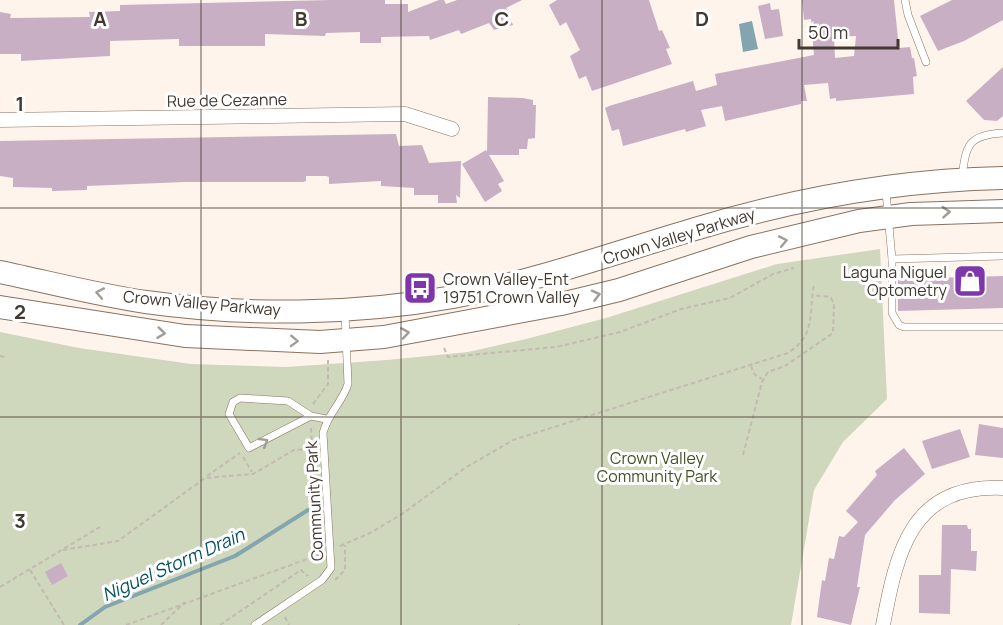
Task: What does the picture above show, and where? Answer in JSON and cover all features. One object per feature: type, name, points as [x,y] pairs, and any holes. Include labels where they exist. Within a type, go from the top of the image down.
[{"type":"main road","name":"Crown Valley Parkway","points":[[0,272],[147,302],[262,310],[345,309],[452,297],[568,270],[695,229],[795,202],[962,180],[1003,178]]},
{"type":"main road","name":"Crown Valley Parkway","points":[[0,307],[185,336],[320,342],[347,340],[406,333],[561,304],[619,290],[751,247],[859,221],[960,211],[1003,211]]},
{"type":"street","name":"Rue de Cezanne","points":[[0,120],[405,114],[452,129]]},
{"type":"street","points":[[883,625],[898,555],[909,532],[926,512],[940,500],[956,493],[979,487],[1003,488]]},
{"type":"lane","points":[[905,0],[908,15],[926,62]]},
{"type":"lane","points":[[962,180],[963,161],[969,144],[978,137],[1003,133]]},
{"type":"lane","points":[[886,189],[892,258],[891,313],[899,324],[904,327],[1003,327]]},
{"type":"lane","points":[[892,258],[1003,256]]},
{"type":"lane","name":"Community Park","points":[[255,625],[328,574],[332,561],[323,455],[326,419],[345,393],[348,384],[345,309]]},
{"type":"lane","points":[[311,416],[249,448],[229,414],[233,402],[240,398],[288,401],[311,416],[326,419]]},
{"type":"path","points":[[444,348],[448,357],[556,347],[637,327],[681,309],[730,298],[773,274],[794,268]]},
{"type":"path","points":[[342,545],[370,534],[402,514],[465,468],[513,440],[788,353],[803,341],[811,319],[814,285]]},
{"type":"path","points":[[743,454],[763,379],[768,372],[785,366],[833,333],[834,303],[830,297],[812,295]]},
{"type":"path","points":[[0,356],[5,357]]},
{"type":"path","points":[[320,560],[310,449],[311,416],[313,402],[328,384],[328,360]]},
{"type":"path","points":[[751,366],[754,374],[763,379]]},
{"type":"path","points":[[238,448],[253,474]]},
{"type":"path","points":[[205,478],[253,474],[294,450],[310,449]]},
{"type":"path","points":[[63,550],[118,541],[241,454]]},
{"type":"path","points":[[0,587],[100,527]]},
{"type":"path","points":[[126,625],[320,554]]},
{"type":"path","points":[[30,570],[64,625]]},
{"type":"path","points":[[220,625],[301,570],[306,576],[313,576]]},
{"type":"path","points":[[161,625],[185,602]]},
{"type":"green space","name":"Crown Valley Community Park","points":[[880,249],[887,399],[843,442],[814,490],[791,625],[0,625],[0,332],[79,348],[191,364],[286,367],[387,360],[468,352],[526,339],[606,318],[777,264]]},
{"type":"water","points":[[752,21],[758,49],[743,52],[739,24]]},
{"type":"building","points":[[385,0],[385,4],[408,4],[408,12],[439,0],[444,0],[446,4],[457,0],[522,0],[506,8],[513,25],[494,30],[489,23],[461,34],[459,30],[430,40],[429,36],[381,37],[381,43],[360,43],[360,32],[326,33],[325,36],[265,34],[265,46],[179,46],[179,39],[110,41],[110,56],[21,61],[21,54],[0,54],[0,12],[11,14],[10,18],[90,17],[89,12],[120,11],[120,5]]},
{"type":"building","points":[[557,0],[649,0],[659,31],[662,30],[670,48],[666,49],[672,64],[592,91],[586,76],[579,79],[570,56],[580,50],[566,22],[560,26],[549,5]]},
{"type":"building","points":[[802,0],[894,0],[899,48],[910,47],[912,58],[914,58],[917,76],[913,77],[914,94],[836,101],[836,98],[830,99],[828,83],[804,85],[807,101],[801,101],[801,104],[725,121],[722,106],[701,110],[706,126],[686,132],[685,129],[623,146],[619,129],[612,131],[605,108],[609,106],[693,81],[696,91],[717,85],[715,74],[814,55],[811,19],[804,20]],"holes":[[[856,36],[854,56],[835,58],[834,37]]]},
{"type":"building","points":[[952,0],[1003,0],[1003,20],[964,41],[938,51],[920,16]]},
{"type":"building","points":[[770,3],[771,10],[779,9],[783,36],[765,39],[758,6]]},
{"type":"building","points":[[1003,67],[1003,116],[997,121],[984,120],[966,101]]},
{"type":"building","points":[[488,97],[523,98],[533,100],[533,105],[536,105],[535,138],[528,139],[527,149],[519,149],[519,155],[489,155],[504,181],[498,184],[502,191],[485,202],[462,164],[486,150],[487,152]]},
{"type":"building","points":[[396,134],[399,146],[422,145],[429,163],[461,161],[460,198],[456,195],[457,203],[438,203],[438,195],[414,195],[414,188],[381,186],[381,181],[329,184],[329,177],[326,176],[306,176],[306,181],[303,182],[185,182],[87,186],[87,190],[52,191],[52,188],[13,187],[13,178],[0,176],[0,141]]},
{"type":"building","points":[[1003,276],[1003,308],[898,311],[898,279]]},
{"type":"building","points":[[979,424],[1003,428],[1003,458],[975,455]]},
{"type":"building","points":[[960,429],[970,457],[932,469],[922,441]]},
{"type":"building","points":[[904,448],[925,474],[895,500],[865,535],[857,587],[860,587],[851,625],[817,617],[822,580],[825,581],[829,558],[834,559],[839,536],[844,537],[858,522],[846,511],[877,475],[875,471]]},
{"type":"building","points":[[942,525],[967,525],[968,529],[971,529],[971,551],[977,551],[976,571],[951,569],[950,614],[919,613],[919,575],[941,575]]},
{"type":"building","points":[[61,563],[68,576],[52,585],[45,572]]},
{"type":"waterway","name":"Niguel Storm Drain","points":[[80,625],[105,607],[235,556],[308,510]]},
{"type":"place","name":"Laguna Niguel Optometry","points":[[970,281]]},
{"type":"place","name":"Crown Valley-Ent 19751 Crown Valley","points":[[420,288]]}]
